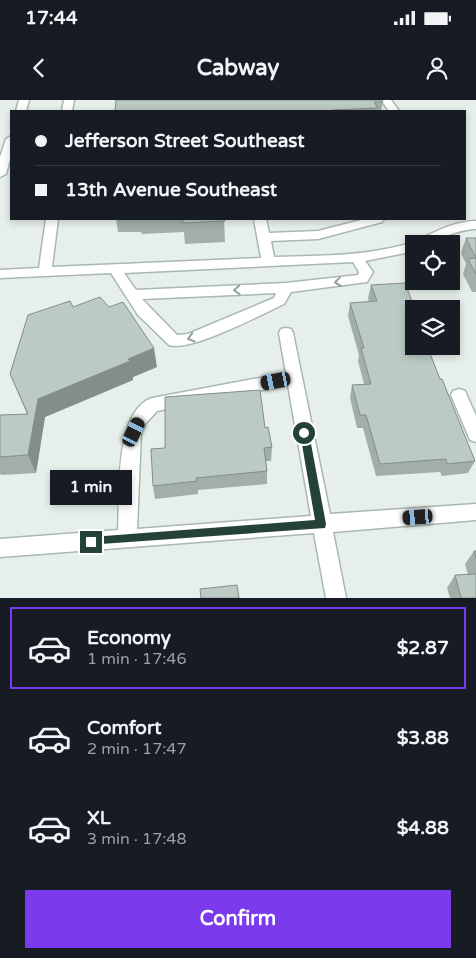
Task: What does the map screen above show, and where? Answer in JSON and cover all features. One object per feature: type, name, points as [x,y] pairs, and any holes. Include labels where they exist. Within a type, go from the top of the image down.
[{"type":"street","points":[[0,174],[8,145]]},
{"type":"street","points":[[45,272],[52,220]]},
{"type":"street","points":[[260,220],[268,262]]},
{"type":"street","points":[[264,236],[318,235],[340,224],[370,220]]},
{"type":"street","points":[[434,235],[465,224],[476,225]]},
{"type":"street","points":[[0,274],[357,258],[405,249]]},
{"type":"street","points":[[133,295],[286,288],[362,279],[366,272],[357,258]]},
{"type":"street","points":[[115,269],[143,311],[174,341],[190,339],[279,301],[286,288]]},
{"type":"street","points":[[286,333],[336,598]]},
{"type":"street","points":[[127,539],[134,432],[140,418],[152,405],[294,378]]},
{"type":"street","points":[[459,395],[476,435]]},
{"type":"street","points":[[0,548],[476,512]]},
{"type":"building","points":[[116,100],[382,100],[383,102],[374,102],[378,108],[332,110],[115,110]]},
{"type":"building","points":[[182,220],[225,221],[183,223]]},
{"type":"building","points":[[466,238],[476,238],[476,258]]},
{"type":"building","points":[[476,258],[476,274],[468,259]]},
{"type":"building","points":[[405,283],[405,290],[408,290],[412,300],[405,300],[405,355],[431,355],[475,461],[447,464],[446,459],[380,464],[366,415],[360,415],[352,385],[371,384],[361,348],[364,348],[350,303],[377,301],[371,285]]},
{"type":"building","points":[[100,297],[109,307],[123,302],[154,348],[128,359],[130,361],[38,399],[28,455],[0,457],[0,415],[28,414],[10,374],[28,315],[70,301],[73,307]]},
{"type":"building","points":[[260,390],[265,428],[268,427],[272,447],[264,448],[267,471],[196,478],[197,481],[153,486],[151,449],[165,448],[165,397]]},
{"type":"building","points":[[476,574],[476,598],[461,598],[455,575]]},
{"type":"building","points":[[237,585],[239,598],[201,598],[200,589]]},
{"type":"route","points":[[91,542],[321,524],[304,433]]}]
